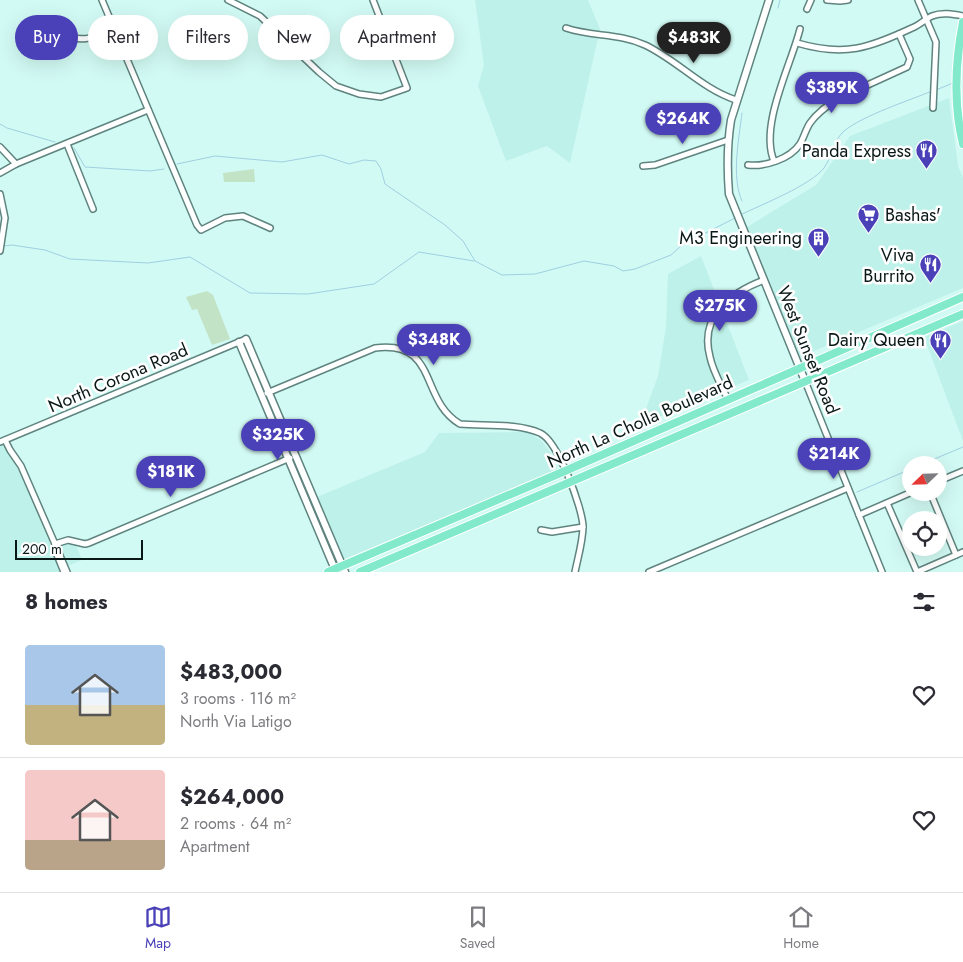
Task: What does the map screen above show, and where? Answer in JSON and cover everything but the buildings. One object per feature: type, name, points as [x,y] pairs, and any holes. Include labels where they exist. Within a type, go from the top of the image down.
[{"type":"main road","points":[[963,22],[957,55],[956,78],[963,144]]},
{"type":"main road","name":"North La Cholla Boulevard","points":[[337,570],[963,297]]},
{"type":"main road","name":"North La Cholla Boulevard","points":[[360,572],[963,314]]},
{"type":"street","points":[[102,0],[108,15]]},
{"type":"street","points":[[228,0],[260,16],[336,86],[360,94],[381,97],[407,88],[373,0]]},
{"type":"street","name":"West Sunset Road","points":[[769,0],[736,100],[728,140],[727,171],[729,194],[882,572]]},
{"type":"street","points":[[807,9],[811,0]]},
{"type":"street","points":[[827,0],[848,0]]},
{"type":"street","points":[[918,0],[936,42],[933,108]]},
{"type":"street","points":[[797,43],[823,49],[845,50],[869,46],[922,24],[933,16],[944,14],[963,16]]},
{"type":"street","points":[[566,28],[577,32],[616,36],[645,45],[654,49],[716,92],[736,100]]},
{"type":"street","points":[[774,161],[770,149],[771,124],[800,30]]},
{"type":"street","points":[[748,165],[762,166],[788,155],[800,144],[811,123],[826,106],[836,99],[911,64],[899,34]]},
{"type":"street","points":[[127,60],[197,226],[201,230],[225,218],[243,216],[270,228]]},
{"type":"street","points":[[0,173],[16,164],[148,110]]},
{"type":"street","points":[[643,166],[655,165],[728,140]]},
{"type":"street","points":[[67,144],[93,209]]},
{"type":"street","points":[[0,147],[16,164]]},
{"type":"street","points":[[0,194],[5,218],[0,251]]},
{"type":"street","points":[[728,400],[709,356],[708,340],[711,322],[720,307],[733,295],[764,280]]},
{"type":"street","points":[[246,339],[337,570]]},
{"type":"street","name":"North Corona Road","points":[[3,441],[246,339]]},
{"type":"street","points":[[239,342],[337,570]]},
{"type":"street","points":[[267,393],[376,348],[389,346],[404,349],[422,364],[444,412],[452,419],[460,424],[518,427],[542,434],[555,448],[582,513],[583,527],[575,572]]},
{"type":"street","points":[[3,441],[21,466],[68,572]]},
{"type":"street","points":[[55,544],[68,540],[85,544],[95,541],[290,458]]},
{"type":"street","points":[[948,477],[963,471]]},
{"type":"street","points":[[649,572],[848,488]]},
{"type":"street","points":[[859,515],[902,496]]},
{"type":"street","points":[[934,501],[956,555]]},
{"type":"street","points":[[887,503],[917,572],[963,552]]},
{"type":"street","points":[[541,530],[564,532],[583,527]]},
{"type":"street","points":[[55,544],[55,550],[64,572]]},
{"type":"shaded area","points":[[475,0],[588,0],[600,29],[570,163],[547,146],[506,161],[478,86],[484,65]]},
{"type":"shaded area","points":[[949,98],[958,166],[963,177],[963,288],[800,357],[747,227],[816,185],[850,136]]},
{"type":"shaded area","points":[[254,169],[255,182],[224,182],[223,173]]},
{"type":"shaded area","points":[[701,256],[749,380],[640,425],[658,376],[666,327],[668,274]]},
{"type":"shaded area","points":[[207,291],[213,295],[230,339],[212,345],[197,309],[192,310],[186,297]]},
{"type":"shaded area","points":[[963,321],[963,441],[924,337]]},
{"type":"shaded area","points":[[527,432],[541,440],[550,452],[558,470],[344,559],[317,497],[425,452],[439,433]]},
{"type":"shaded area","points":[[4,444],[18,465],[53,548],[70,543],[76,546],[82,560],[67,566],[62,572],[0,572],[0,446]]},
{"type":"waterway","points":[[778,8],[780,0]]},
{"type":"waterway","points":[[936,90],[953,83]]},
{"type":"waterway","points":[[740,215],[785,194],[818,174],[827,164],[840,135],[853,125],[874,114],[932,91]]},
{"type":"waterway","points":[[742,113],[736,169],[742,201]]},
{"type":"waterway","points":[[0,124],[7,128],[55,142]]},
{"type":"waterway","points":[[74,148],[85,167],[150,171],[164,169]]},
{"type":"waterway","points":[[177,164],[215,156],[282,162],[322,155],[349,164],[364,160],[376,161],[381,169],[385,184],[445,225],[463,241],[475,261],[502,275],[535,274],[584,261],[614,266],[623,271],[635,269],[671,255],[682,245],[737,217]]},
{"type":"waterway","points":[[3,246],[12,245],[45,250],[70,259],[148,263],[190,257],[250,293],[308,294],[374,284],[419,252],[474,261]]},
{"type":"waterway","points":[[942,456],[963,447]]},
{"type":"waterway","points":[[857,492],[902,473]]},
{"type":"place","name":"Panda Express","points":[[927,170]]},
{"type":"place","name":"Bashas'","points":[[869,234]]},
{"type":"place","name":"M3 Engineering","points":[[818,257]]},
{"type":"place","name":"Viva Burrito","points":[[930,284]]},
{"type":"place","name":"Dairy Queen","points":[[941,359]]}]
